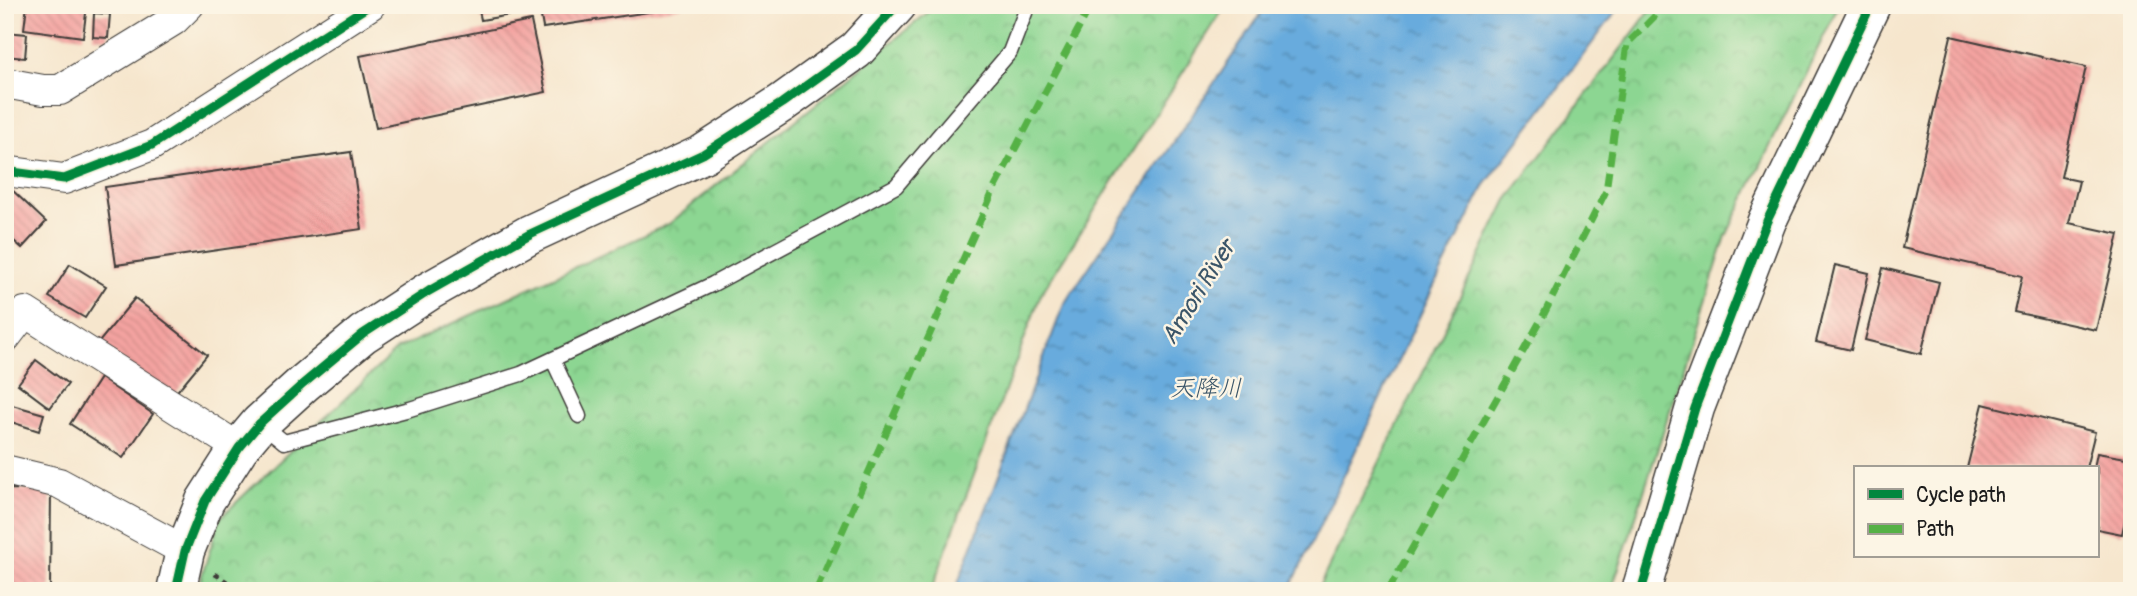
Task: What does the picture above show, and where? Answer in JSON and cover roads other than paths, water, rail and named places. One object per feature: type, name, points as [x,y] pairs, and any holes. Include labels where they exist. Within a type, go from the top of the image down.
[{"type":"street","points":[[5,83],[43,90],[60,90],[174,20],[189,5]]},
{"type":"street","points":[[5,171],[64,179],[152,145],[370,5]]},
{"type":"street","points":[[176,591],[185,551],[205,501],[250,435],[303,384],[363,334],[429,291],[530,234],[703,154],[782,103],[856,50],[897,5]]},
{"type":"street","points":[[1641,591],[1695,408],[1762,233],[1871,5]]},
{"type":"street","points":[[5,338],[25,312],[250,435]]},
{"type":"street","points":[[5,470],[59,483],[185,551]]},
{"type":"lane","points":[[250,435],[284,442],[422,405],[521,374],[713,284],[895,186],[1010,52],[1028,5]]},
{"type":"lane","points":[[553,360],[579,415]]},
{"type":"water","name":"天降川","points":[[1267,5],[1621,5],[1485,185],[1431,292],[1289,591],[955,591],[1064,304]]},
{"type":"water label","name":"Amori River","points":[[1198,292]]}]
